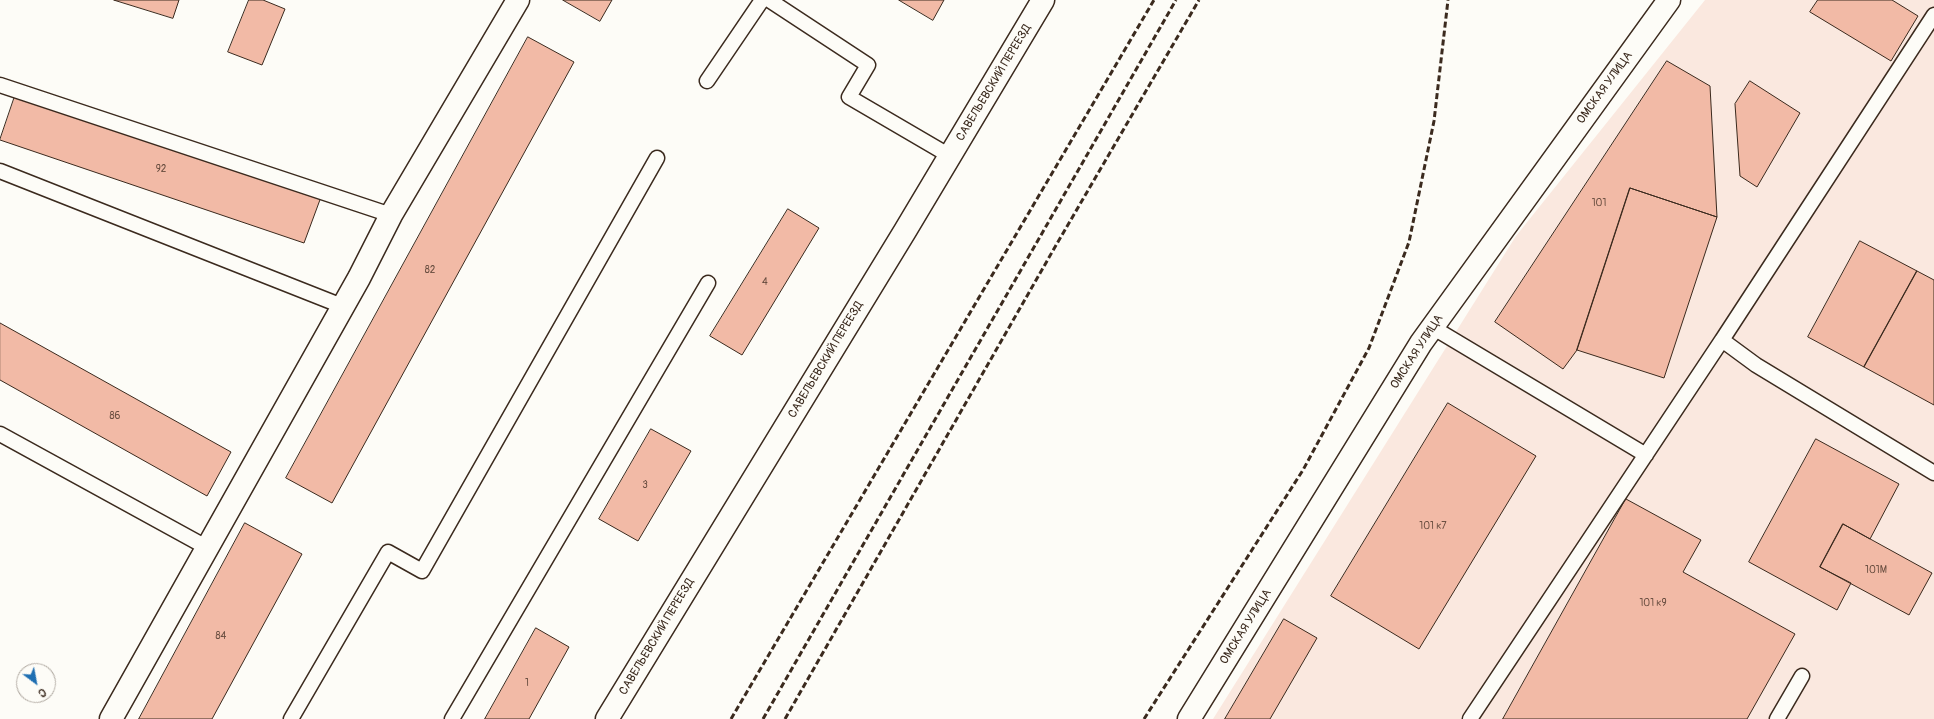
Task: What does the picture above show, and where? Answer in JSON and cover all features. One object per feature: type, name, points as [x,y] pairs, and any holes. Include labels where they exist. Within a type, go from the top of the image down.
[{"type":"main road","points":[[111,719],[206,547],[359,278],[391,215],[518,0]]},
{"type":"main road","name":"САВЕЛЬЕВСКИЙ ПЕРЕЕЗД","points":[[607,719],[950,156],[1043,0]]},
{"type":"main road","name":"ОМСКАЯ УЛИЦА","points":[[1189,719],[1432,327],[1669,0]]},
{"type":"lane","points":[[707,81],[762,0]]},
{"type":"lane","points":[[769,0],[868,65],[849,97],[950,156]]},
{"type":"lane","points":[[1470,719],[1722,340],[1934,15]]},
{"type":"lane","points":[[0,86],[391,215]]},
{"type":"lane","points":[[290,719],[388,552],[422,571],[658,158]]},
{"type":"lane","points":[[0,171],[342,306]]},
{"type":"lane","points":[[452,719],[708,283]]},
{"type":"lane","points":[[1432,327],[1646,455]]},
{"type":"lane","points":[[1722,340],[1756,365],[1934,473]]},
{"type":"lane","points":[[0,434],[206,547]]},
{"type":"lane","points":[[1777,719],[1802,676]]},
{"type":"shaded area","points":[[1705,0],[1934,0],[1934,719],[1213,719],[1516,236]]},
{"type":"building","points":[[114,0],[179,0],[173,18]]},
{"type":"building","points":[[249,0],[263,0],[285,9],[262,65],[228,52]]},
{"type":"building","points":[[563,0],[612,0],[600,21]]},
{"type":"building","points":[[899,0],[944,0],[933,20]]},
{"type":"building","points":[[1818,0],[1892,0],[1918,16],[1891,61],[1810,12]]},
{"type":"building","points":[[528,37],[574,62],[332,503],[286,478]]},
{"type":"building","points":[[1667,61],[1710,86],[1717,217],[1630,188],[1577,350],[1563,369],[1495,322]]},
{"type":"building","points":[[1750,81],[1800,113],[1757,187],[1740,176],[1735,104]]},
{"type":"building","points":[[16,93],[321,197],[304,243],[0,140]]},
{"type":"building","points":[[1630,188],[1717,217],[1664,378],[1577,350]]},
{"type":"building","points":[[788,209],[819,228],[742,355],[710,336]]},
{"type":"building","points":[[1860,241],[1917,271],[1864,367],[1808,337]]},
{"type":"building","points":[[1917,271],[1934,280],[1934,405],[1864,367]]},
{"type":"building","points":[[0,323],[231,452],[207,496],[0,380]]},
{"type":"building","points":[[1448,403],[1536,456],[1419,649],[1331,596]]},
{"type":"building","points":[[651,429],[691,451],[638,541],[599,519]]},
{"type":"building","points":[[1816,439],[1899,484],[1870,539],[1843,524],[1820,567],[1851,583],[1837,610],[1749,562]]},
{"type":"building","points":[[1626,499],[1701,540],[1683,572],[1795,634],[1747,719],[1503,719]]},
{"type":"building","points":[[245,523],[302,554],[212,719],[139,719]]},
{"type":"building","points":[[1843,524],[1932,573],[1909,615],[1820,567]]},
{"type":"building","points":[[1284,619],[1317,638],[1270,719],[1225,719]]},
{"type":"building","points":[[536,628],[569,647],[529,719],[485,719]]},
{"type":"railway","points":[[731,719],[1154,0]]},
{"type":"railway","points":[[763,719],[1176,0]]},
{"type":"railway","points":[[785,719],[1055,247],[1199,0]]},
{"type":"railway","points":[[1144,719],[1303,470],[1369,348],[1409,242],[1434,121],[1448,0]]}]
